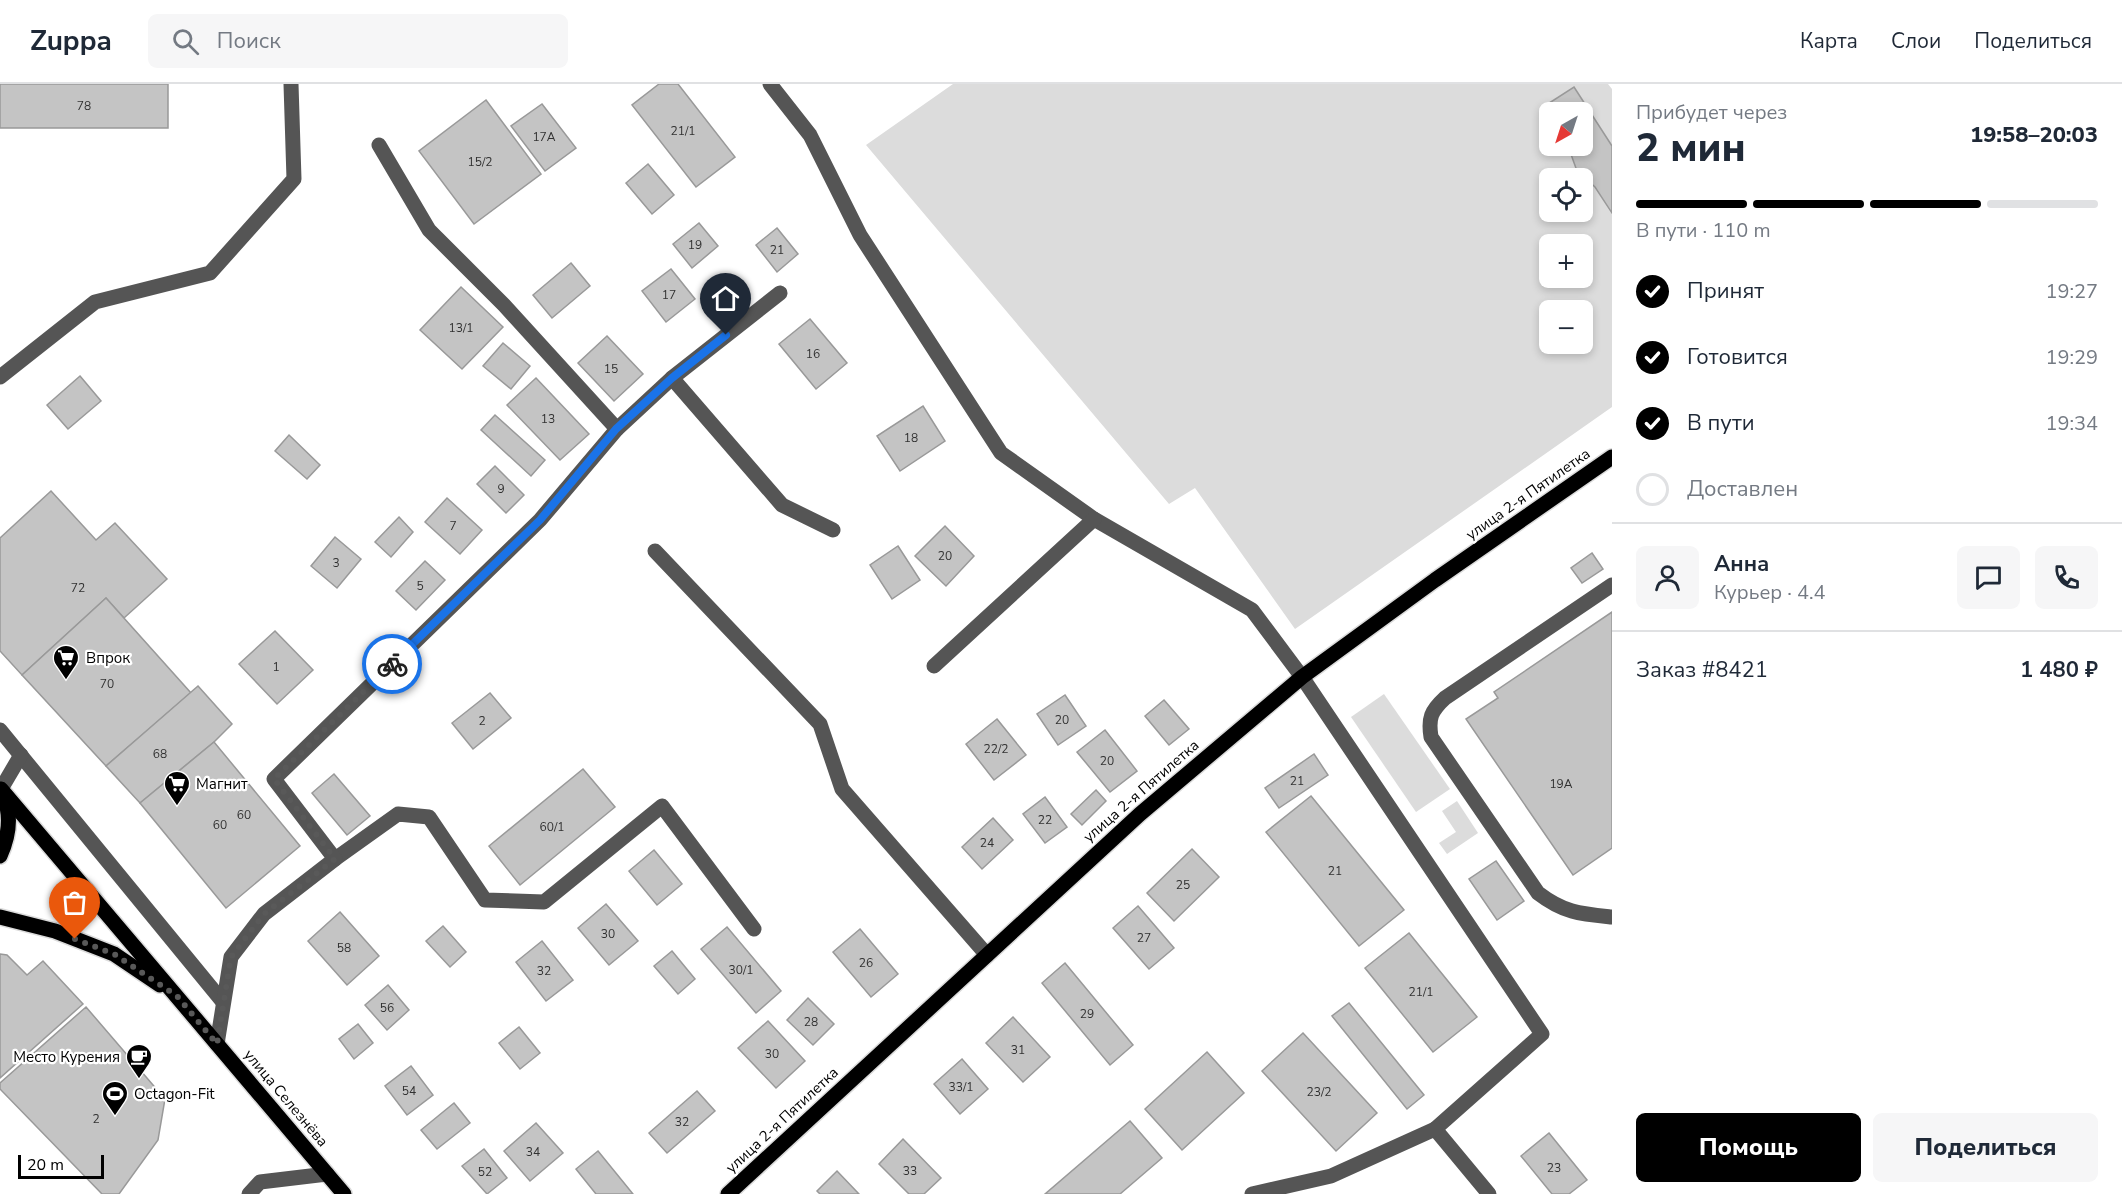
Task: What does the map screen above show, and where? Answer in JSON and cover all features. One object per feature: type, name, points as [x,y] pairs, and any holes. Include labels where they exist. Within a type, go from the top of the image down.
[{"type":"main road","name":"улица 2-я Пятилетка","points":[[728,1194],[1140,814],[1302,677],[1435,580],[1612,458]]},
{"type":"main road","points":[[0,856],[5,844],[9,819],[8,807],[1,789]]},
{"type":"main road","name":"улица Селезнёва","points":[[1,789],[345,1194]]},
{"type":"main road","name":"улица Селезнёва","points":[[0,917],[55,931],[114,954],[177,996]]},
{"type":"street","points":[[0,377],[95,302],[210,273],[294,179],[291,84]]},
{"type":"street","points":[[770,84],[810,135],[860,235],[1001,453],[1094,519],[1252,610],[1302,677],[1542,1034],[1435,1129],[1331,1176],[1252,1194]]},
{"type":"street","points":[[379,145],[429,230],[504,305],[616,429]]},
{"type":"street","points":[[335,859],[274,779],[540,520],[616,429],[672,378],[780,293]]},
{"type":"street","points":[[672,378],[782,505],[833,530]]},
{"type":"street","points":[[934,666],[1094,519]]},
{"type":"street","points":[[654,551],[820,724],[842,789],[987,955]]},
{"type":"street","points":[[1612,585],[1445,698],[1432,710],[1428,722],[1431,737],[1538,893],[1557,907],[1574,913],[1612,917]]},
{"type":"street","points":[[0,730],[223,1002]]},
{"type":"street","points":[[1,789],[21,755]]},
{"type":"street","points":[[217,1044],[231,957],[264,914],[398,814],[429,817],[485,900],[544,902],[662,806],[754,929]]},
{"type":"street","points":[[1435,1129],[1489,1194]]},
{"type":"street","points":[[249,1194],[260,1182],[327,1174]]},
{"type":"shaded area","points":[[953,84],[1608,84],[1612,89],[1612,407],[1295,629],[1195,488],[1169,504],[866,145]]},
{"type":"shaded area","points":[[1384,694],[1450,789],[1416,812],[1351,717]]},
{"type":"shaded area","points":[[1457,801],[1478,833],[1447,854],[1439,843],[1456,832],[1442,811]]},
{"type":"building","points":[[0,84],[168,84],[168,128],[0,128]]},
{"type":"building","points":[[659,84],[678,84],[735,157],[696,187],[632,105]]},
{"type":"building","points":[[1574,87],[1584,102],[1551,102]]},
{"type":"building","points":[[486,100],[541,174],[474,224],[419,151]]},
{"type":"building","points":[[542,104],[576,148],[545,171],[511,126]]},
{"type":"building","points":[[1593,116],[1612,146],[1612,213],[1593,185],[1593,168],[1576,168],[1572,156],[1593,156]]},
{"type":"building","points":[[648,164],[674,195],[652,214],[626,183]]},
{"type":"building","points":[[699,223],[718,246],[692,268],[673,244]]},
{"type":"building","points":[[777,228],[798,254],[777,272],[756,245]]},
{"type":"building","points":[[571,263],[590,286],[552,318],[533,295]]},
{"type":"building","points":[[671,269],[695,299],[666,322],[642,291]]},
{"type":"building","points":[[461,287],[503,327],[462,369],[420,330]]},
{"type":"building","points":[[810,319],[847,363],[816,389],[779,344]]},
{"type":"building","points":[[607,336],[643,374],[614,401],[578,363]]},
{"type":"building","points":[[503,343],[530,366],[511,389],[483,366]]},
{"type":"building","points":[[80,376],[101,401],[68,429],[47,405]]},
{"type":"building","points":[[536,378],[589,434],[560,460],[507,405]]},
{"type":"building","points":[[923,406],[945,441],[900,471],[877,436]]},
{"type":"building","points":[[495,415],[545,460],[531,476],[481,430]]},
{"type":"building","points":[[289,435],[320,465],[307,479],[275,451]]},
{"type":"building","points":[[495,466],[524,495],[506,513],[477,484]]},
{"type":"building","points":[[51,491],[96,540],[115,523],[167,579],[124,618],[106,598],[22,675],[0,651],[0,538]]},
{"type":"building","points":[[447,498],[482,530],[460,554],[425,522]]},
{"type":"building","points":[[399,517],[413,532],[391,557],[375,542]]},
{"type":"building","points":[[945,526],[974,556],[946,586],[915,556]]},
{"type":"building","points":[[335,537],[361,559],[337,588],[311,566]]},
{"type":"building","points":[[898,546],[920,580],[892,599],[870,565]]},
{"type":"building","points":[[1592,553],[1603,569],[1582,583],[1571,568]]},
{"type":"building","points":[[425,561],[445,580],[416,610],[396,591]]},
{"type":"building","points":[[106,598],[191,693],[106,766],[22,675]]},
{"type":"building","points":[[1612,612],[1612,848],[1573,875],[1466,719],[1498,698],[1494,692]]},
{"type":"building","points":[[275,631],[313,670],[277,704],[239,664]]},
{"type":"building","points":[[198,686],[232,724],[214,742],[140,803],[106,766]]},
{"type":"building","points":[[490,693],[511,718],[473,749],[452,723]]},
{"type":"building","points":[[1065,695],[1086,726],[1058,745],[1037,714]]},
{"type":"building","points":[[1164,700],[1189,729],[1169,745],[1145,716]]},
{"type":"building","points":[[997,719],[1026,755],[994,780],[966,744]]},
{"type":"building","points":[[1105,730],[1137,771],[1110,792],[1077,752]]},
{"type":"building","points":[[214,742],[300,846],[226,908],[140,803]]},
{"type":"building","points":[[1314,754],[1328,775],[1279,808],[1265,788]]},
{"type":"building","points":[[583,769],[615,807],[520,885],[489,846]]},
{"type":"building","points":[[334,774],[370,816],[347,835],[312,793]]},
{"type":"building","points":[[1096,790],[1106,801],[1082,825],[1071,814]]},
{"type":"building","points":[[1311,796],[1404,910],[1359,946],[1266,832]]},
{"type":"building","points":[[1045,797],[1067,827],[1045,843],[1023,814]]},
{"type":"building","points":[[993,818],[1013,840],[982,869],[962,847]]},
{"type":"building","points":[[1192,849],[1219,877],[1174,921],[1147,893]]},
{"type":"building","points":[[654,850],[682,884],[657,905],[629,871]]},
{"type":"building","points":[[1496,861],[1524,901],[1497,920],[1469,879]]},
{"type":"building","points":[[606,904],[638,941],[609,965],[578,928]]},
{"type":"building","points":[[1138,906],[1174,948],[1149,969],[1113,928]]},
{"type":"building","points":[[340,912],[379,956],[347,985],[308,941]]},
{"type":"building","points":[[443,926],[466,952],[450,967],[426,941]]},
{"type":"building","points":[[727,927],[781,991],[756,1013],[701,949]]},
{"type":"building","points":[[860,929],[898,974],[871,997],[833,952]]},
{"type":"building","points":[[1409,933],[1477,1017],[1433,1052],[1365,968]]},
{"type":"building","points":[[542,941],[573,980],[546,1001],[516,962]]},
{"type":"building","points":[[672,951],[695,979],[678,994],[654,966]]},
{"type":"building","points":[[0,954],[7,955],[27,975],[43,961],[83,1004],[0,1078]]},
{"type":"building","points":[[1065,963],[1133,1045],[1110,1065],[1042,983]]},
{"type":"building","points":[[388,985],[409,1010],[387,1030],[365,1005]]},
{"type":"building","points":[[808,998],[834,1024],[813,1045],[787,1020]]},
{"type":"building","points":[[1349,1003],[1424,1095],[1407,1109],[1332,1016]]},
{"type":"building","points":[[86,1007],[165,1099],[158,1140],[119,1194],[102,1194],[0,1089],[0,1083]]},
{"type":"building","points":[[1013,1017],[1050,1057],[1023,1082],[986,1043]]},
{"type":"building","points":[[768,1021],[805,1061],[776,1088],[738,1048]]},
{"type":"building","points":[[358,1024],[373,1043],[354,1059],[339,1039]]},
{"type":"building","points":[[519,1027],[540,1053],[520,1069],[499,1043]]},
{"type":"building","points":[[1303,1033],[1377,1113],[1336,1151],[1262,1071]]},
{"type":"building","points":[[1207,1052],[1244,1093],[1182,1150],[1145,1109]]},
{"type":"building","points":[[962,1059],[988,1089],[960,1114],[934,1084]]},
{"type":"building","points":[[411,1066],[433,1095],[407,1115],[385,1086]]},
{"type":"building","points":[[697,1091],[715,1111],[667,1153],[649,1133]]},
{"type":"building","points":[[454,1103],[470,1123],[437,1149],[421,1130]]},
{"type":"building","points":[[1130,1121],[1162,1158],[1120,1194],[1045,1194]]},
{"type":"building","points":[[536,1123],[563,1153],[530,1181],[504,1151]]},
{"type":"building","points":[[1549,1133],[1587,1180],[1569,1194],[1552,1194],[1521,1156]]},
{"type":"building","points":[[903,1139],[941,1178],[924,1194],[909,1194],[879,1164]]},
{"type":"building","points":[[484,1149],[507,1178],[487,1194],[462,1166]]},
{"type":"building","points":[[598,1151],[633,1194],[596,1194],[576,1169]]},
{"type":"building","points":[[837,1171],[859,1194],[820,1194],[817,1191]]},
{"type":"way so far","points":[[75,939],[114,954],[177,996],[217,1044],[231,957],[264,914],[335,859],[274,779],[392,664]]},
{"type":"place","name":"Впрок","points":[[66,681]]},
{"type":"place","name":"Магнит","points":[[177,807]]},
{"type":"place","name":"Место Курения","points":[[139,1080]]},
{"type":"place","name":"Octagon-Fit","points":[[115,1117]]},
{"type":"route","points":[[392,664],[540,520],[616,429],[672,378],[726,335]]}]
